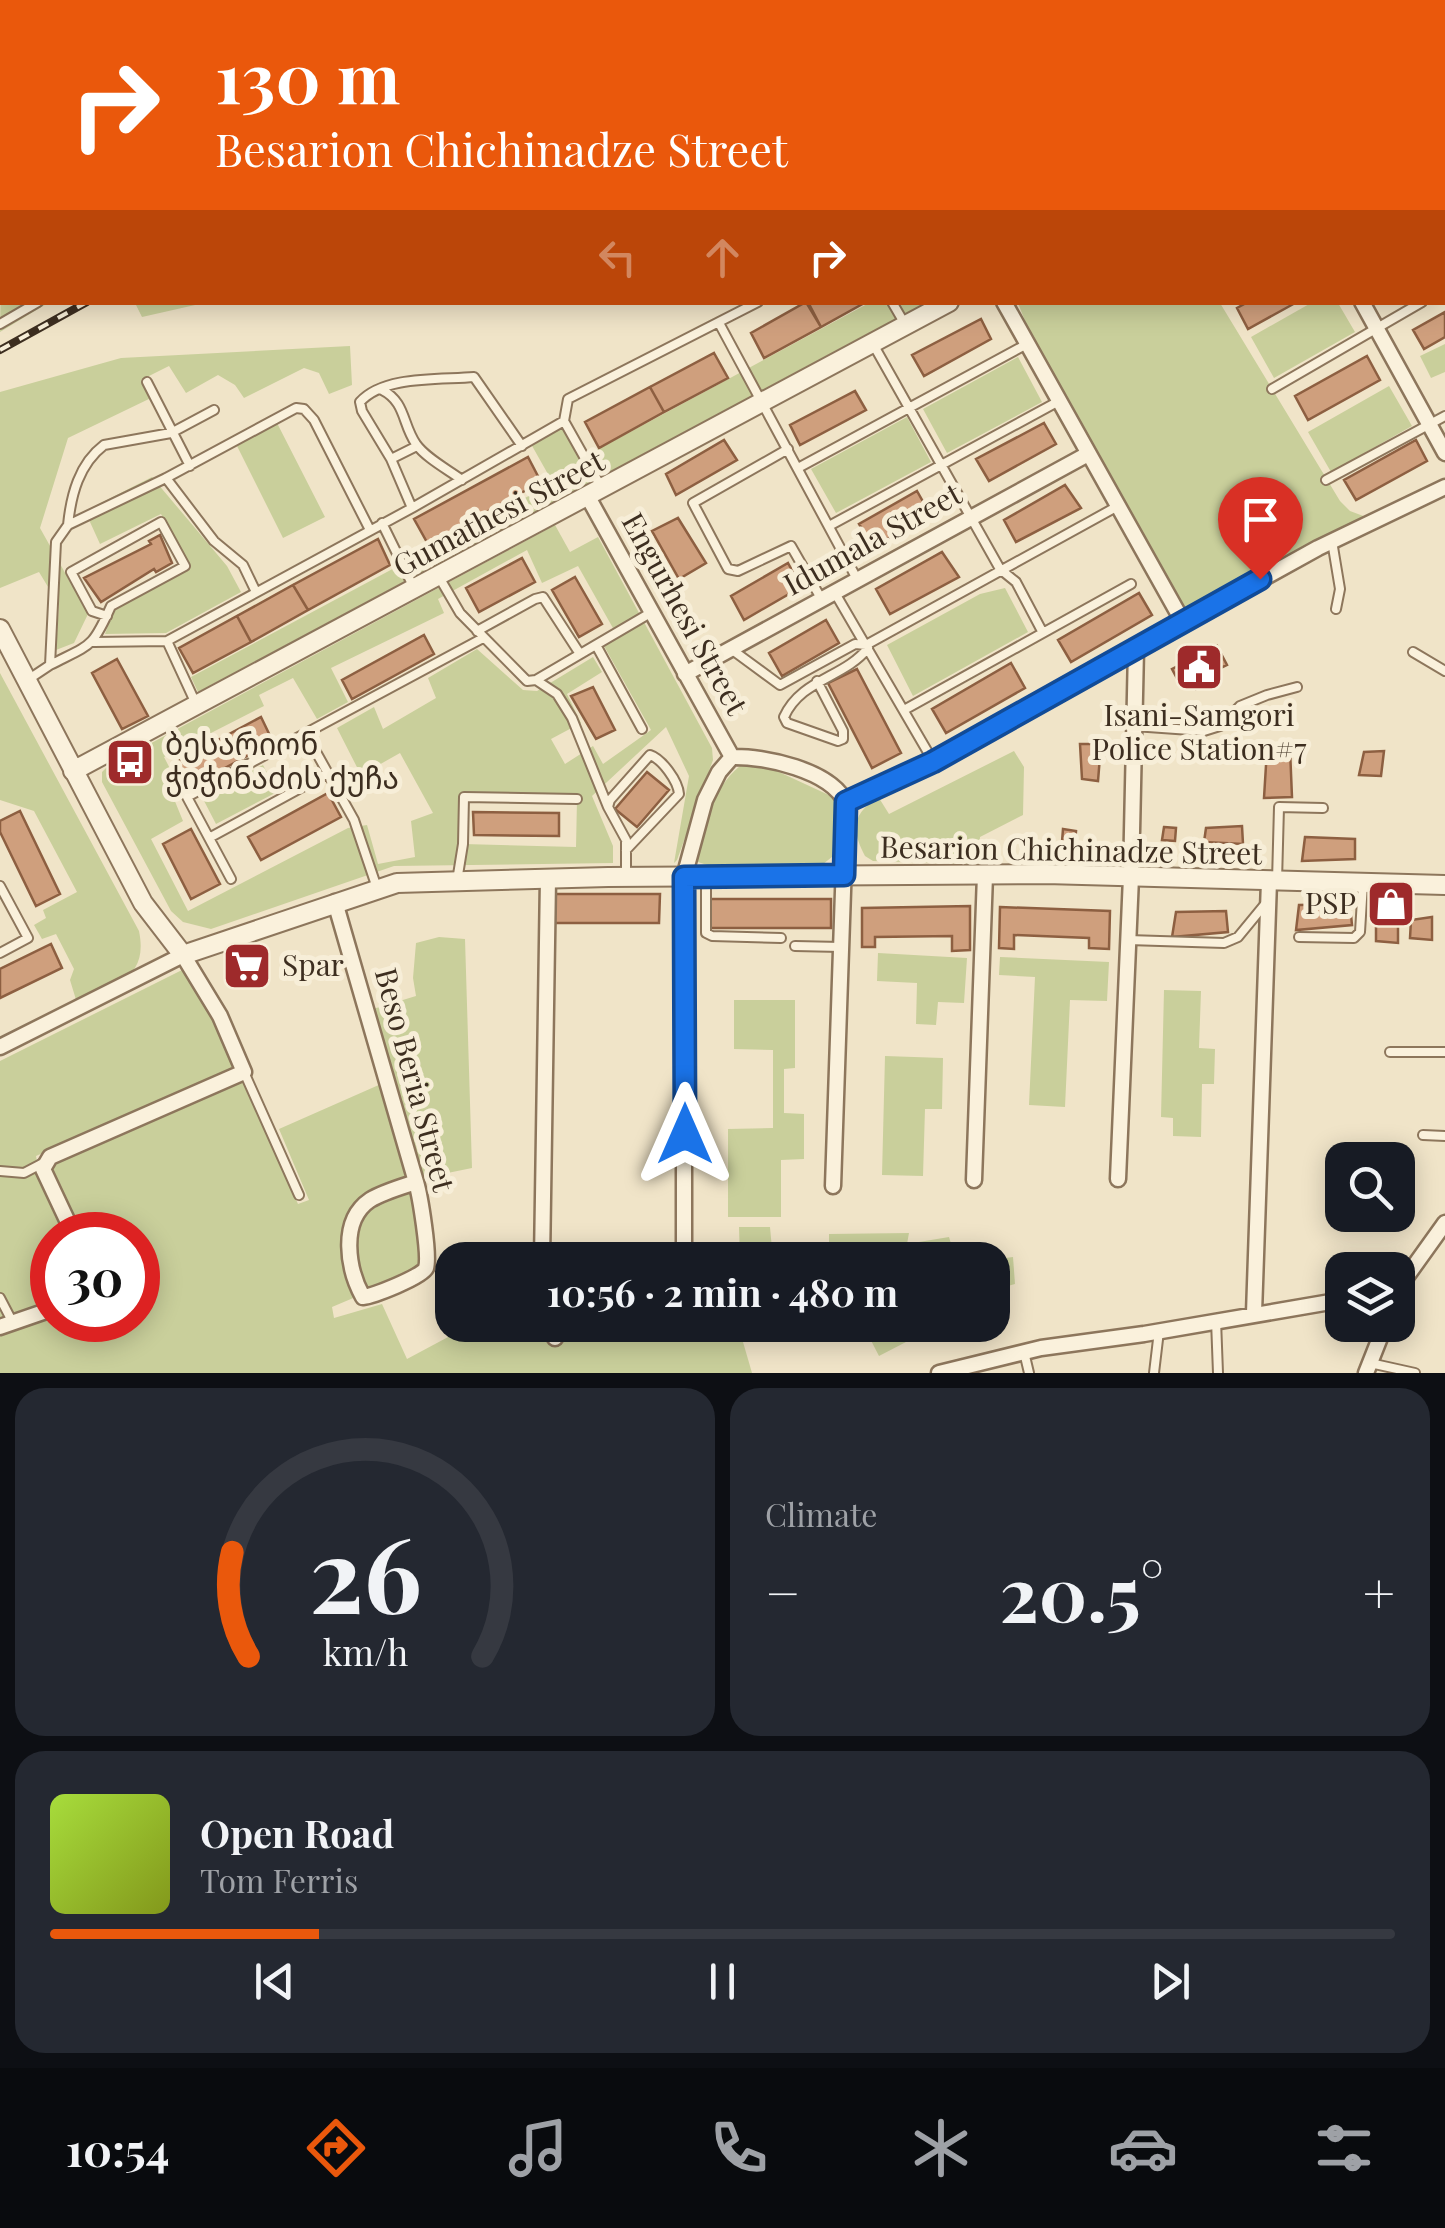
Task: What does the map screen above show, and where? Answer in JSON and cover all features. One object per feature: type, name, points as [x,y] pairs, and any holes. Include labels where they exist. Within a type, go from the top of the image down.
[{"type":"street","name":"Gumathesi Street","points":[[74,771],[944,305]]},
{"type":"street","points":[[1006,305],[1183,622]]},
{"type":"street","points":[[1364,305],[1445,453]]},
{"type":"street","name":"Idumala Street","points":[[685,674],[1088,454]]},
{"type":"street","points":[[833,1186],[846,802],[933,762],[1332,541],[1445,487]]},
{"type":"street","name":"Engurhesi Street","points":[[595,493],[652,612],[732,757]]},
{"type":"street","points":[[0,628],[143,903],[183,955],[220,1016],[244,1072],[50,1156],[43,1169],[63,1212]]},
{"type":"street","points":[[1118,1179],[1136,649]]},
{"type":"street","name":"Engurhesi Street","points":[[732,757],[762,758],[794,767],[842,793],[846,802]]},
{"type":"street","name":"Engurhesi Street","points":[[684,1242],[684,877],[705,800],[719,772],[732,757]]},
{"type":"street","points":[[974,1180],[985,875]]},
{"type":"street","name":"Besarion Chichinadze Street","points":[[183,955],[398,883],[985,875],[1131,877],[1272,887],[1363,883],[1445,886]]},
{"type":"street","points":[[542,1242],[548,879]]},
{"type":"street","points":[[1254,1313],[1272,887]]},
{"type":"street","name":"Beso Beria Street","points":[[335,902],[416,1182],[420,1198],[425,1270],[366,1298],[360,1295],[348,1241],[353,1221],[368,1201],[416,1182]]},
{"type":"street","points":[[0,1046],[183,955]]},
{"type":"street","points":[[1415,1261],[1445,1223]]},
{"type":"street","points":[[939,1373],[1024,1352],[1325,1303]]},
{"type":"street","points":[[6,1325],[30,1316]]},
{"type":"street","points":[[1368,1368],[1378,1342]]},
{"type":"lane","points":[[0,324],[33,305]]},
{"type":"lane","points":[[595,493],[564,421],[568,399],[753,305]]},
{"type":"lane","points":[[894,305],[906,326]]},
{"type":"lane","points":[[1272,389],[1417,305]]},
{"type":"lane","points":[[719,324],[858,580]]},
{"type":"lane","points":[[873,344],[1001,570],[1016,582],[1043,632]]},
{"type":"lane","points":[[798,468],[1027,344]]},
{"type":"lane","points":[[412,508],[391,459],[368,423],[360,402],[366,395],[397,384],[474,376],[522,446]]},
{"type":"lane","points":[[147,382],[190,466]]},
{"type":"lane","points":[[381,390],[401,406],[417,446],[462,480]]},
{"type":"lane","points":[[829,526],[1058,401]]},
{"type":"lane","points":[[50,664],[56,542],[68,525],[190,466],[296,408],[304,409],[314,420],[370,530]]},
{"type":"lane","points":[[68,525],[76,482],[104,445],[173,432],[214,410]]},
{"type":"lane","points":[[1326,480],[1445,416]]},
{"type":"lane","points":[[26,681],[94,642],[167,641],[564,421]]},
{"type":"lane","points":[[391,459],[417,446]]},
{"type":"lane","points":[[788,449],[693,503],[728,569],[738,571],[791,546],[867,646],[933,762]]},
{"type":"lane","points":[[166,478],[214,541],[244,565],[256,592]]},
{"type":"lane","points":[[817,682],[844,731],[843,739],[838,741],[788,723],[784,718],[790,704],[817,682],[861,657],[867,646],[1118,506]]},
{"type":"lane","points":[[94,642],[111,606],[185,566],[161,522],[71,572],[92,611],[106,616]]},
{"type":"lane","points":[[382,524],[415,590]]},
{"type":"lane","points":[[1332,541],[1340,589],[1336,608]]},
{"type":"lane","points":[[439,577],[460,612],[527,681],[536,680],[652,612]]},
{"type":"lane","points":[[904,710],[1132,584]]},
{"type":"lane","points":[[231,879],[187,798],[480,634],[534,598],[543,597],[580,654]]},
{"type":"lane","points":[[167,641],[198,706]]},
{"type":"lane","points":[[732,649],[780,685],[855,644],[867,646]]},
{"type":"lane","points":[[596,645],[642,729]]},
{"type":"lane","points":[[1414,652],[1445,672]]},
{"type":"lane","points":[[536,680],[557,694],[572,718],[608,807],[624,833],[626,878]]},
{"type":"lane","points":[[1134,726],[1204,730],[1220,726],[1240,706],[1266,694],[1297,687]]},
{"type":"lane","points":[[306,734],[354,820],[378,888]]},
{"type":"lane","points":[[608,807],[650,755],[657,757],[679,787],[674,801],[626,850]]},
{"type":"lane","points":[[209,838],[328,773]]},
{"type":"lane","points":[[457,881],[464,797],[577,799]]},
{"type":"lane","points":[[1128,940],[1224,943],[1238,937],[1272,887],[1279,807],[1323,808]]},
{"type":"lane","points":[[706,877],[706,933],[781,938]]},
{"type":"lane","points":[[1299,937],[1354,938],[1360,932],[1363,883]]},
{"type":"lane","points":[[0,886],[28,938],[0,953]]},
{"type":"lane","points":[[795,946],[841,947]]},
{"type":"lane","points":[[1390,1052],[1445,1052]]},
{"type":"lane","points":[[244,1072],[300,1195]]},
{"type":"lane","points":[[1423,1135],[1445,1136]]},
{"type":"lane","points":[[0,1171],[24,1173],[45,1162]]},
{"type":"lane","points":[[0,1298],[6,1325]]},
{"type":"lane","points":[[1216,1320],[1218,1373]]},
{"type":"lane","points":[[1154,1373],[1159,1331]]},
{"type":"lane","points":[[1024,1352],[1029,1373]]},
{"type":"lane","points":[[1368,1368],[1415,1373]]},
{"type":"green space","points":[[0,305],[45,305],[0,332]]},
{"type":"green space","points":[[136,305],[195,305],[142,317]]},
{"type":"green space","points":[[865,305],[921,305],[198,692],[191,677],[553,483],[531,444],[563,427],[582,458]]},
{"type":"green space","points":[[1019,305],[1221,305],[1340,501],[1350,511],[1366,517],[1186,612]]},
{"type":"green space","points":[[1307,305],[1339,305],[1355,332],[1274,378],[1251,337]]},
{"type":"green space","points":[[1445,344],[1445,372],[1431,378],[1420,356]]},
{"type":"green space","points":[[350,346],[352,385],[329,394],[319,373],[304,368],[244,398],[235,385],[218,375],[186,393],[169,366],[141,380],[151,398],[68,438],[40,528],[88,614],[74,643],[56,650],[59,605],[39,572],[0,588],[0,392],[121,358]]},
{"type":"green space","points":[[1018,357],[1042,402],[947,453],[923,409]]},
{"type":"green space","points":[[1389,386],[1412,426],[1331,472],[1308,432]]},
{"type":"green space","points":[[907,417],[931,462],[836,513],[811,469]]},
{"type":"green space","points":[[277,423],[325,517],[283,538],[236,444]]},
{"type":"green space","points":[[152,477],[227,566],[241,592],[166,633],[105,634],[114,609],[189,567],[161,514],[100,544],[85,511]]},
{"type":"green space","points":[[555,525],[570,552],[598,537],[712,748],[713,760],[674,863],[689,776],[666,727],[592,796],[613,846],[613,863],[394,866],[211,929],[183,922],[171,911],[102,782],[102,772]],"holes":[[[527,550],[542,583],[578,566],[618,637],[604,646],[651,730],[603,764],[593,746],[565,764],[551,739],[581,723],[567,694],[602,672],[593,657],[537,691],[523,690],[477,649],[428,678],[436,698],[383,729],[374,707],[337,728],[361,775],[400,753],[433,813],[411,821],[415,857],[378,864],[367,825],[348,828],[188,911],[151,839],[183,821],[174,799],[183,794],[164,757],[264,706],[259,695],[293,678],[317,719],[348,702],[331,668],[444,613],[438,599]],[[464,797],[577,800],[576,847],[463,844]]]},
{"type":"green space","points":[[1005,588],[1028,632],[913,696],[887,645],[980,594]]},
{"type":"green space","points":[[0,673],[139,931],[139,960],[133,970],[115,985],[77,1003],[70,980],[74,969],[56,934],[42,939],[34,925],[46,918],[43,910],[77,892],[34,811],[0,800]]},
{"type":"green space","points":[[1014,751],[1024,767],[1023,815],[980,837],[978,864],[873,861],[865,856],[856,830],[859,816],[870,803],[879,798],[889,814]]},
{"type":"green space","points":[[263,765],[277,792],[216,824],[202,797]]},
{"type":"green space","points":[[740,766],[766,766],[831,796],[838,806],[832,857],[823,864],[707,865],[695,861],[693,856],[711,807]]},
{"type":"green space","points":[[439,937],[465,939],[472,1168],[423,1178],[373,1009],[416,996],[416,943]]},
{"type":"green space","points":[[878,953],[967,958],[964,1003],[938,1002],[936,1025],[916,1024],[917,983],[877,981]]},
{"type":"green space","points":[[1000,957],[1109,962],[1107,1001],[1070,1000],[1065,1107],[1029,1105],[1035,977],[999,975]]},
{"type":"green space","points":[[182,970],[192,976],[234,1061],[232,1068],[36,1156],[39,1173],[57,1212],[30,1212],[30,1313],[0,1324],[0,1061]]},
{"type":"green space","points":[[1164,990],[1201,991],[1199,1048],[1215,1049],[1214,1084],[1202,1084],[1201,1137],[1173,1136],[1173,1118],[1161,1117]]},
{"type":"green space","points":[[734,1000],[795,1000],[795,1068],[784,1069],[784,1113],[804,1114],[804,1159],[781,1160],[781,1217],[728,1217],[728,1129],[773,1128],[773,1050],[734,1049]]},
{"type":"green space","points":[[885,1056],[943,1058],[942,1109],[925,1109],[923,1176],[882,1175]]},
{"type":"green space","points":[[241,1079],[298,1204],[309,1200],[279,1129],[381,1084],[415,1194],[421,1267],[332,1307],[334,1318],[382,1304],[407,1359],[439,1342],[743,1342],[752,1373],[0,1373],[0,1334],[30,1323],[30,1342],[160,1342],[160,1212],[72,1212],[50,1167],[54,1159]]},
{"type":"green space","points":[[739,1227],[770,1227],[771,1242],[739,1242]]},
{"type":"green space","points":[[909,1233],[907,1242],[829,1242],[829,1234]]},
{"type":"green space","points":[[949,1237],[951,1242],[919,1242]]},
{"type":"green space","points":[[1013,1257],[1015,1284],[1010,1285]]},
{"type":"green space","points":[[872,1342],[906,1342],[879,1356]]},
{"type":"building","points":[[801,305],[808,305],[821,327],[764,358],[751,333]]},
{"type":"building","points":[[810,305],[861,305],[821,327]]},
{"type":"building","points":[[1242,305],[1292,305],[1248,329],[1237,308]]},
{"type":"building","points":[[1445,312],[1445,337],[1424,349],[1413,330]]},
{"type":"building","points":[[981,319],[991,339],[924,376],[912,355]]},
{"type":"building","points":[[714,353],[728,378],[664,412],[650,387]]},
{"type":"building","points":[[1367,356],[1380,380],[1308,420],[1295,396]]},
{"type":"building","points":[[650,387],[664,412],[599,448],[585,422]]},
{"type":"building","points":[[855,391],[866,410],[800,445],[790,425]]},
{"type":"building","points":[[1044,423],[1056,444],[989,481],[976,459]]},
{"type":"building","points":[[724,440],[737,460],[676,495],[666,474]]},
{"type":"building","points":[[1416,440],[1427,461],[1356,500],[1344,480]]},
{"type":"building","points":[[528,457],[541,482],[428,544],[414,519]]},
{"type":"building","points":[[1065,485],[1081,508],[1016,542],[1004,520]]},
{"type":"building","points":[[917,491],[930,514],[873,547],[859,524]]},
{"type":"building","points":[[678,518],[706,563],[679,579],[652,531]]},
{"type":"building","points":[[160,535],[172,563],[156,572],[154,569],[101,602],[84,578],[151,544],[149,541]]},
{"type":"building","points":[[378,539],[390,565],[308,610],[293,585]]},
{"type":"building","points":[[942,552],[959,577],[890,614],[876,589]]},
{"type":"building","points":[[522,558],[535,582],[479,612],[466,588]]},
{"type":"building","points":[[788,563],[801,587],[744,620],[731,596]]},
{"type":"building","points":[[575,577],[602,624],[579,637],[552,590]]},
{"type":"building","points":[[293,585],[308,610],[251,642],[237,616]]},
{"type":"building","points":[[1139,593],[1152,615],[1071,662],[1058,640]]},
{"type":"building","points":[[237,616],[251,642],[193,673],[179,648]]},
{"type":"building","points":[[826,620],[839,643],[782,676],[769,653]]},
{"type":"building","points":[[424,635],[434,654],[352,699],[342,680]]},
{"type":"building","name":"Isani-Samgori Police Station#7","points":[[1217,646],[1227,665],[1206,675],[1209,682],[1196,689],[1191,678],[1180,684],[1172,669]]},
{"type":"building","points":[[117,659],[148,716],[122,729],[92,673]]},
{"type":"building","points":[[1011,663],[1025,688],[946,733],[932,709]]},
{"type":"building","points":[[857,669],[901,753],[872,768],[828,683]]},
{"type":"building","points":[[593,687],[615,730],[596,739],[571,696]]},
{"type":"building","points":[[261,717],[273,742],[188,788],[175,763]]},
{"type":"building","points":[[1080,744],[1101,744],[1098,781],[1082,779]]},
{"type":"building","points":[[1267,749],[1290,749],[1292,797],[1264,798]]},
{"type":"building","points":[[1384,751],[1381,776],[1359,775],[1364,752]]},
{"type":"building","points":[[647,772],[669,790],[637,827],[615,809]]},
{"type":"building","points":[[328,793],[341,817],[261,860],[248,837]]},
{"type":"building","points":[[20,811],[60,894],[36,906],[0,832],[0,821]]},
{"type":"building","points":[[473,812],[559,813],[559,836],[474,835]]},
{"type":"building","points":[[1242,826],[1243,844],[1204,842],[1206,828]]},
{"type":"building","points":[[1164,827],[1176,828],[1175,841],[1162,840]]},
{"type":"building","points":[[191,829],[220,884],[191,899],[163,844]]},
{"type":"building","points":[[1063,829],[1076,831],[1075,844],[1062,842]]},
{"type":"building","points":[[1305,837],[1355,839],[1355,859],[1302,861]]},
{"type":"building","points":[[555,894],[660,894],[659,923],[554,923]]},
{"type":"building","points":[[709,899],[831,899],[831,928],[709,928]]},
{"type":"building","points":[[1350,904],[1352,925],[1296,930],[1299,905]]},
{"type":"building","points":[[970,906],[970,950],[952,951],[952,936],[875,937],[875,947],[862,947],[862,908]]},
{"type":"building","points":[[1000,907],[1110,911],[1109,949],[1089,948],[1089,938],[1014,935],[1014,949],[999,948]]},
{"type":"building","points":[[1226,911],[1228,932],[1172,937],[1176,912]]},
{"type":"building","points":[[1432,917],[1432,940],[1410,938],[1411,920]]},
{"type":"building","points":[[1398,919],[1398,943],[1376,941],[1376,922]]},
{"type":"building","points":[[51,944],[62,968],[0,998],[0,969]]},
{"type":"railway","points":[[0,350],[82,305]]},
{"type":"place","name":"Isani-Samgori Police Station#7","points":[[1199,667]]},
{"type":"place","name":"ბესარიონ ჭიჭინაძის ქუჩა","points":[[130,762]]},
{"type":"place","name":"PSP","points":[[1391,904]]},
{"type":"place","name":"Spar","points":[[247,966]]},
{"type":"route","points":[[685,1134],[684,877],[844,875],[846,802],[933,762],[1260,579]]}]
